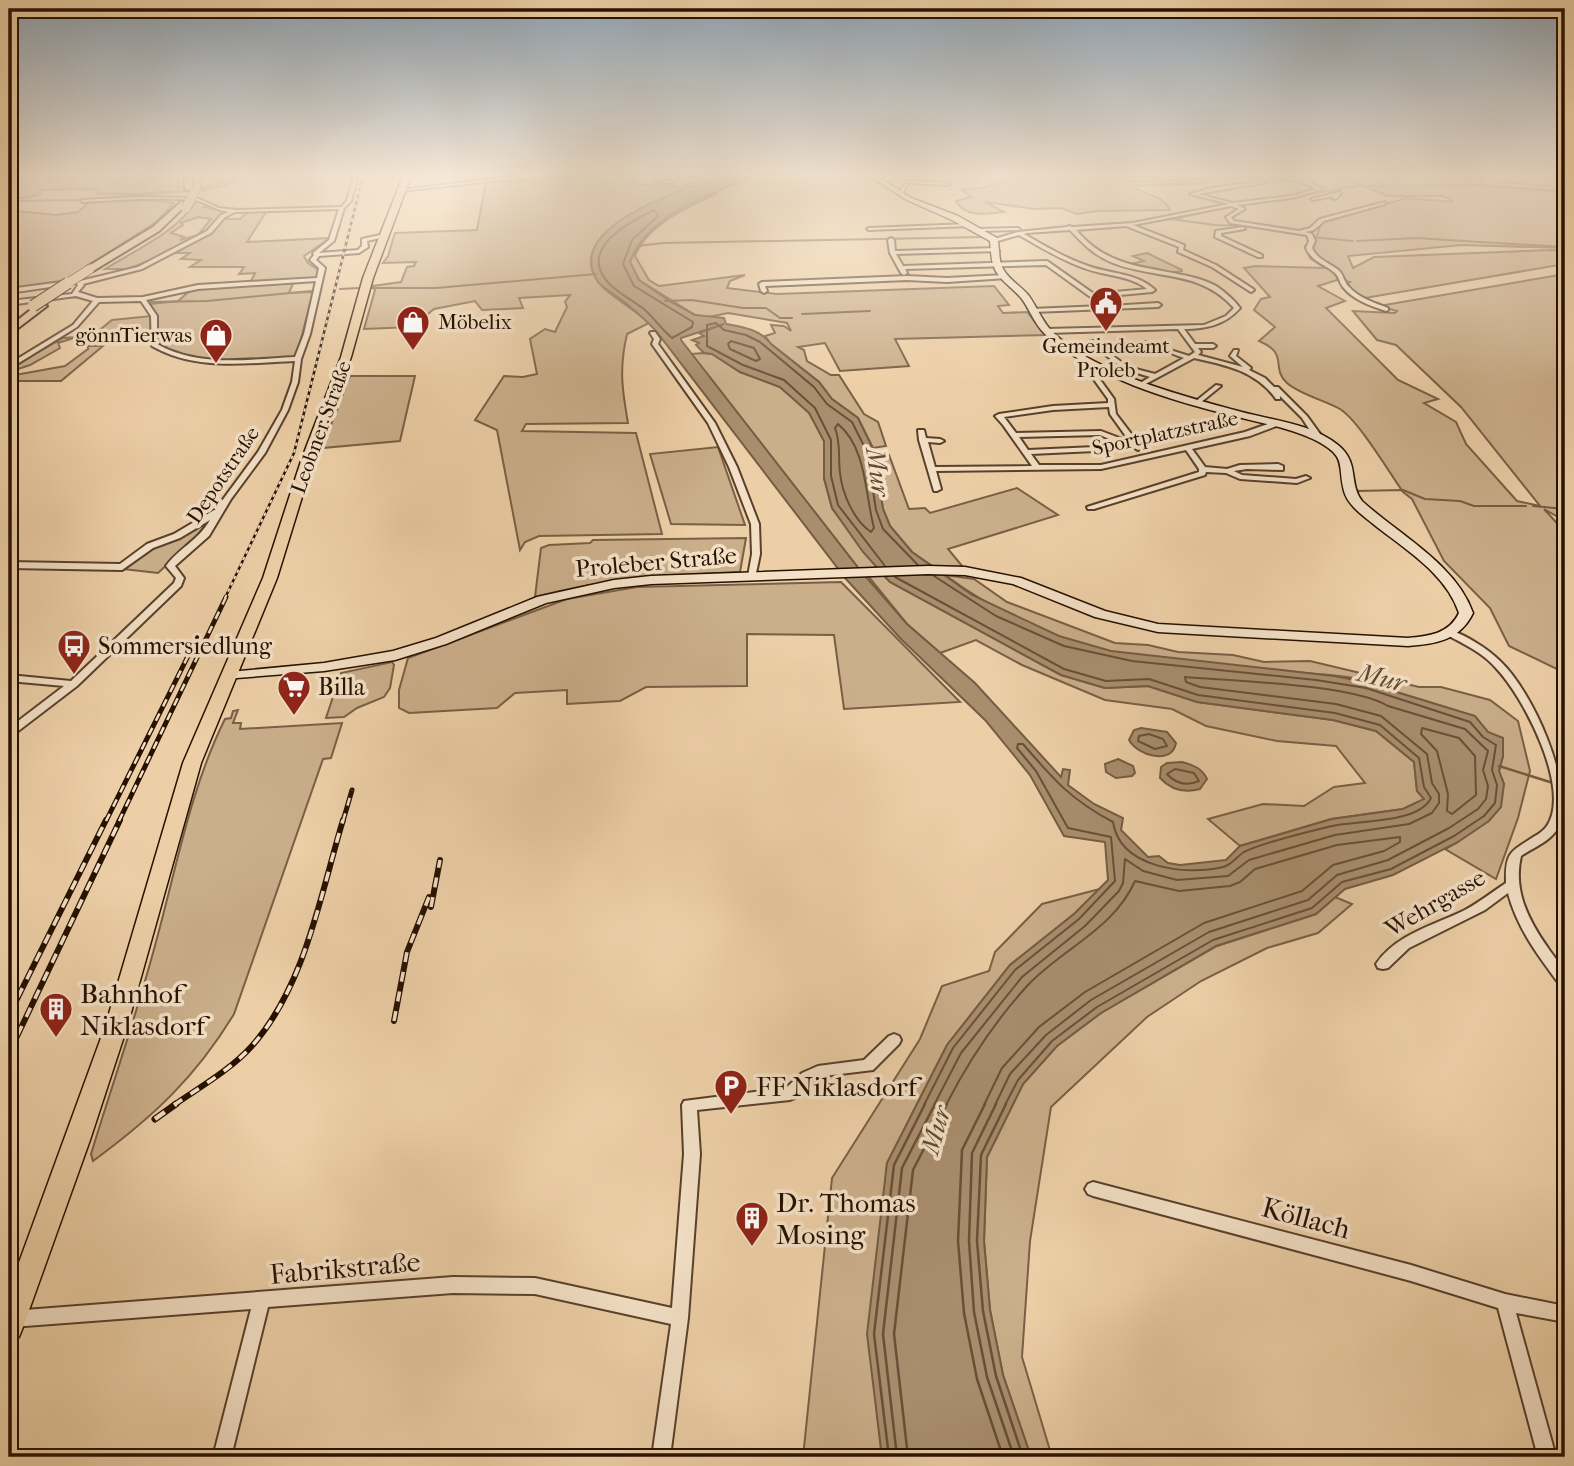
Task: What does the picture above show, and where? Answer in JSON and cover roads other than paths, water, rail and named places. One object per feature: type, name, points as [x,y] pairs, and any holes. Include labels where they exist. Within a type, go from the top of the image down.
[{"type":"highway","points":[[9,325],[132,244]]},
{"type":"highway","points":[[9,332],[37,306]]},
{"type":"main road","name":"Leobner Straße","points":[[10,1323],[78,1140],[121,1011],[192,763],[270,578],[308,458],[346,358],[368,278],[382,244]]},
{"type":"main road","points":[[995,244],[997,265],[1025,297],[1047,331],[1097,368],[1319,438],[1335,448],[1347,461],[1350,493],[1358,504],[1442,575],[1462,598],[1466,613],[1459,626],[1450,634]]},
{"type":"main road","name":"Proleber Straße","points":[[229,676],[335,666],[391,657],[440,642],[530,604],[590,587],[651,580],[830,573],[928,570],[974,572],[1016,581],[1100,614],[1158,628],[1389,643],[1424,641],[1450,634]]},
{"type":"street","points":[[9,291],[78,284],[134,271],[185,244]]},
{"type":"street","points":[[326,244],[315,254],[359,251],[365,244]]},
{"type":"street","points":[[892,244],[893,253],[907,278]]},
{"type":"street","points":[[1038,244],[1066,260],[1096,271],[1142,281],[1152,290],[1093,296]]},
{"type":"street","points":[[1047,331],[1211,325],[1228,317],[1237,308],[1220,289],[1203,281],[1132,267],[1109,258],[1086,244]]},
{"type":"street","points":[[1178,244],[1182,246],[1180,251],[1213,266],[1251,290]]},
{"type":"street","points":[[1234,244],[1260,256]]},
{"type":"street","points":[[1310,244],[1311,254],[1337,272],[1342,282],[1354,293],[1373,305],[1386,309]]},
{"type":"street","points":[[893,253],[997,250]]},
{"type":"street","name":"Depotstraße","points":[[9,733],[73,684],[178,584],[180,578],[170,566],[206,534],[261,453],[285,410],[295,382],[298,359],[320,279],[322,268],[313,260],[317,255]]},
{"type":"street","points":[[901,268],[1066,260]]},
{"type":"street","points":[[1047,262],[1109,308]]},
{"type":"street","points":[[764,291],[762,284],[1005,277]]},
{"type":"street","points":[[9,303],[74,295],[97,300],[143,299],[198,287],[320,279]]},
{"type":"street","points":[[74,295],[81,285],[78,284]]},
{"type":"street","points":[[143,299],[154,316],[152,340],[159,349],[198,360],[298,359]]},
{"type":"street","points":[[9,367],[75,326],[97,300]]},
{"type":"street","points":[[1032,310],[1158,305]]},
{"type":"street","points":[[1142,384],[1198,352],[1180,328]]},
{"type":"street","points":[[653,333],[657,339],[654,344],[711,423],[733,467],[755,524],[756,554],[752,576]]},
{"type":"street","points":[[1091,342],[1126,368],[1153,376]]},
{"type":"street","points":[[1147,343],[1159,344],[1165,350],[1190,357],[1243,368],[1268,386],[1278,398]]},
{"type":"street","points":[[1195,346],[1213,346]]},
{"type":"street","points":[[1236,351],[1233,356],[1285,396],[1305,417],[1319,438]]},
{"type":"street","points":[[1097,368],[1093,374],[1111,399],[1113,414],[1136,445],[1148,456]]},
{"type":"street","points":[[1198,402],[1218,386]]},
{"type":"street","points":[[1038,469],[999,416],[1053,408],[1111,405]]},
{"type":"street","name":"Sportplatzstraße","points":[[932,469],[1101,467],[1255,432],[1276,424]]},
{"type":"street","points":[[1015,435],[1101,433],[1136,445]]},
{"type":"street","points":[[937,489],[922,436],[940,441]]},
{"type":"street","points":[[1026,452],[1095,449],[1124,443]]},
{"type":"street","points":[[1187,447],[1203,469],[1228,471],[1240,477],[1297,481],[1306,478]]},
{"type":"street","points":[[1228,471],[1234,468],[1264,468]]},
{"type":"street","points":[[1091,508],[1202,472],[1203,469]]},
{"type":"street","points":[[9,565],[122,567],[150,546],[177,536],[219,512]]},
{"type":"street","points":[[1450,634],[1480,649],[1503,668],[1541,729],[1554,757],[1563,785],[1563,808],[1550,831],[1516,854],[1510,874],[1530,930],[1565,981]]},
{"type":"street","points":[[9,678],[73,684]]},
{"type":"street","name":"Wehrgasse","points":[[1383,964],[1394,950],[1417,936],[1481,907],[1512,884]]},
{"type":"street","points":[[660,1457],[680,1318],[692,1154],[689,1105],[790,1094],[807,1077],[823,1070],[868,1066],[894,1040]]},
{"type":"street","name":"Köllach","points":[[1093,1189],[1411,1273],[1505,1302],[1565,1314]]},
{"type":"street","name":"Fabrikstraße","points":[[10,1323],[453,1285],[535,1286],[680,1318]]},
{"type":"street","points":[[222,1457],[261,1302]]},
{"type":"street","points":[[1505,1302],[1547,1457]]},
{"type":"water","name":"Mur","points":[[597,244],[639,244],[630,262],[639,280],[695,315],[724,318],[726,324],[762,335],[819,382],[832,399],[858,418],[873,449],[883,509],[890,526],[912,552],[972,595],[1059,636],[1111,651],[1334,676],[1386,686],[1393,691],[1475,716],[1488,732],[1503,738],[1503,756],[1499,771],[1504,784],[1501,807],[1489,821],[1458,842],[1393,875],[1345,889],[1316,914],[1216,946],[1101,1013],[1057,1046],[1023,1084],[987,1157],[984,1241],[990,1310],[1003,1375],[1031,1457],[882,1457],[867,1334],[887,1163],[947,1045],[1010,965],[1074,914],[1108,880],[1105,842],[1064,836],[1030,775],[986,721],[900,638],[846,579],[656,331],[598,282],[591,265]],"holes":[[[724,324],[699,333],[704,336],[692,340],[699,343],[696,345],[704,353],[712,354],[740,372],[780,387],[809,413],[824,441],[824,478],[832,508],[863,552],[890,582],[1061,675],[1105,688],[1148,686],[1197,702],[1333,720],[1376,731],[1414,762],[1417,791],[1424,799],[1403,809],[1332,819],[1240,846],[1226,860],[1180,865],[1168,863],[1159,856],[1148,857],[1121,830],[1123,818],[1094,804],[1068,785],[1070,770],[1063,769],[1061,777],[975,683],[907,624],[860,570],[681,340],[681,338]]]},
{"type":"water","points":[[1141,728],[1167,732],[1176,743],[1173,750],[1168,754],[1154,756],[1139,750],[1129,740],[1134,730]]},
{"type":"water","points":[[1118,759],[1133,766],[1135,773],[1132,776],[1116,778],[1106,772],[1105,764]]},
{"type":"water","points":[[1182,762],[1197,768],[1205,775],[1207,779],[1200,789],[1178,790],[1160,778],[1161,767],[1167,763]]},
{"type":"waterway","points":[[637,246],[651,244]]},
{"type":"waterway","points":[[1522,244],[1565,247]]},
{"type":"waterway","points":[[372,288],[436,288],[596,274]]},
{"type":"waterway","points":[[340,289],[358,288]]},
{"type":"waterway","points":[[148,302],[207,301],[311,291]]},
{"type":"waterway","points":[[61,298],[74,297],[92,301]]},
{"type":"waterway","points":[[665,301],[692,300],[743,308],[766,308],[780,318],[792,318]]},
{"type":"waterway","points":[[103,302],[141,302]]},
{"type":"waterway","points":[[802,314],[870,311]]},
{"type":"waterway","points":[[1356,491],[1403,490],[1425,499],[1460,501],[1474,506],[1526,506]]},
{"type":"waterway","points":[[1533,506],[1565,509]]},
{"type":"waterway","points":[[1499,766],[1553,783]]},
{"type":"railway","points":[[225,598],[294,453],[346,244]]},
{"type":"railway","points":[[119,821],[226,597]]},
{"type":"railway","points":[[106,821],[198,636]]},
{"type":"railway","points":[[343,821],[352,790]]},
{"type":"railway","points":[[9,1015],[106,820]]},
{"type":"railway","points":[[9,1053],[120,820]]},
{"type":"railway","points":[[174,1105],[234,1063],[270,1023],[285,997],[309,940],[343,820]]},
{"type":"railway","points":[[431,907],[440,860]]},
{"type":"railway","points":[[394,1021],[407,952],[429,897]]},
{"type":"railway","points":[[155,1119],[176,1104]]},
{"type":"place","name":"Gemeindeamt Proleb","points":[[1106,333]]},
{"type":"place","name":"Möbelix","points":[[413,352]]},
{"type":"place","name":"gönnTierwas","points":[[216,365]]},
{"type":"place","name":"Sommersiedlung","points":[[74,676]]},
{"type":"place","name":"Billa","points":[[294,717]]},
{"type":"place","name":"Bahnhof Niklasdorf","points":[[56,1039]]},
{"type":"place","name":"FF Niklasdorf","points":[[731,1116]]},
{"type":"place","name":"Dr. Thomas Mosing","points":[[752,1248]]}]
